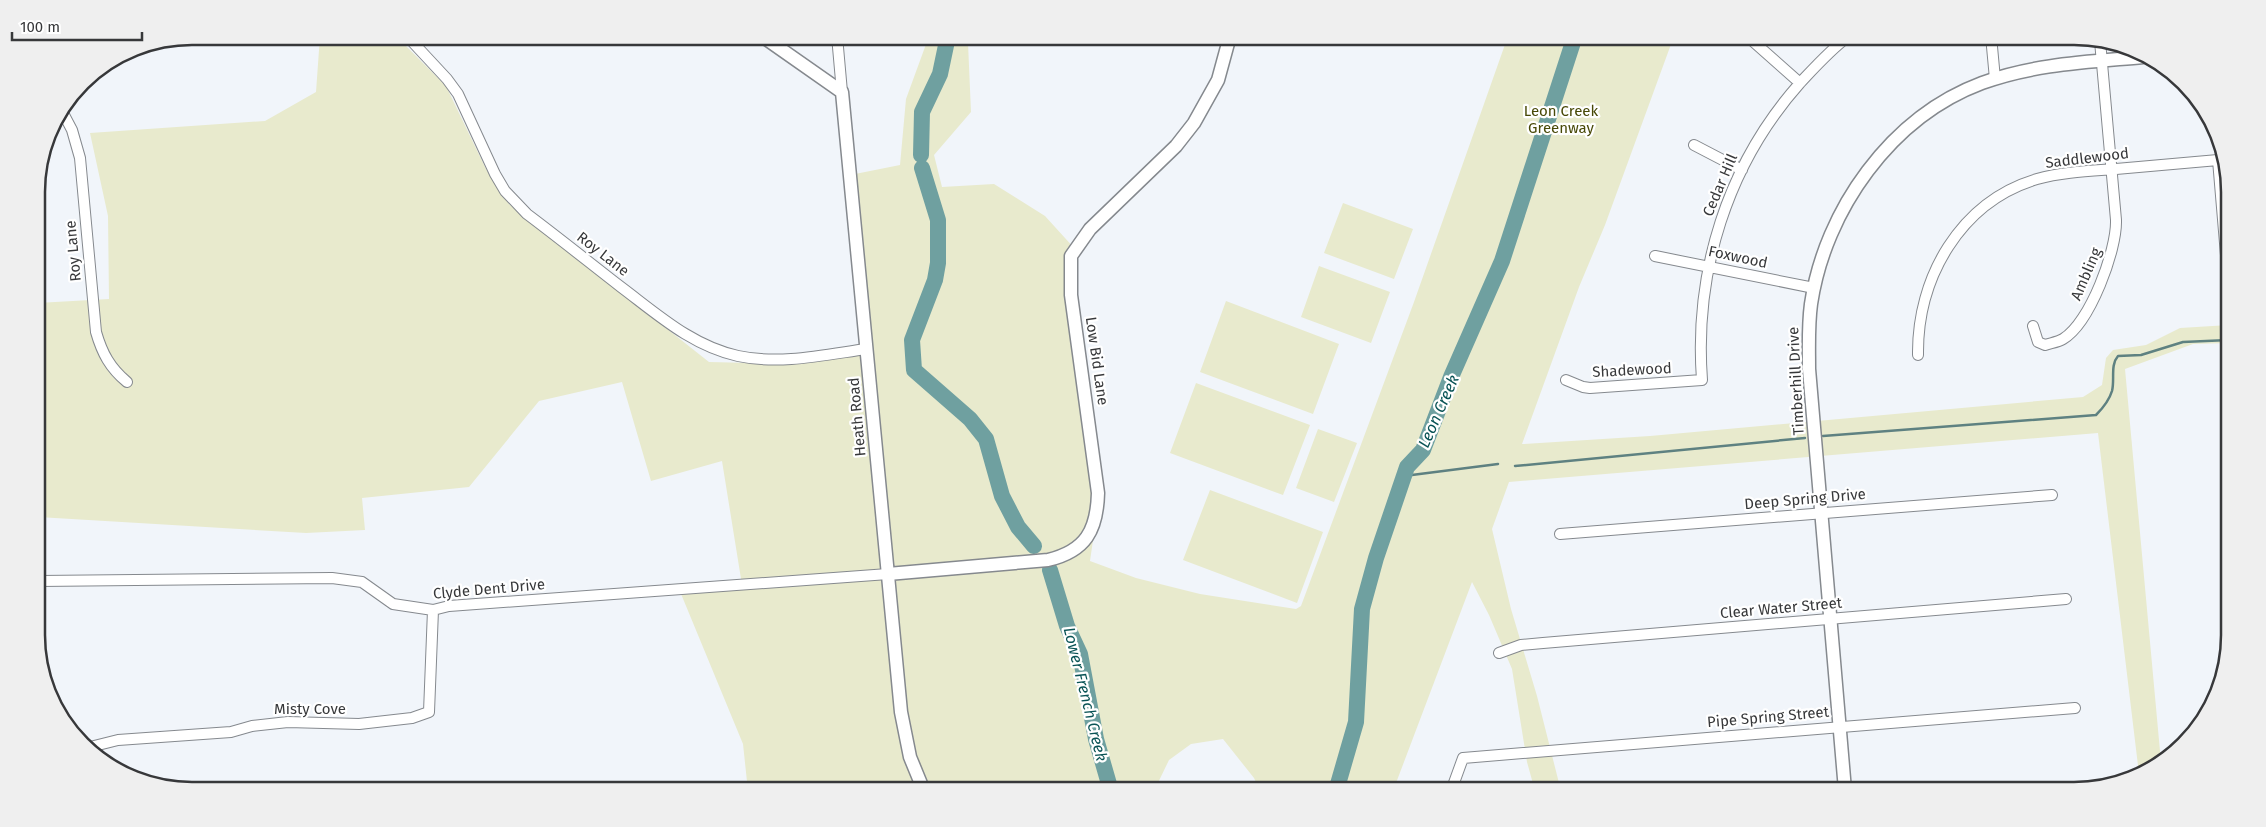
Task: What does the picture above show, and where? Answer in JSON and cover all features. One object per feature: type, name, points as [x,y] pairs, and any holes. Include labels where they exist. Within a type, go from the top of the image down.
[{"type":"street","name":"Roy Lane","points":[[416,45],[448,79],[458,94],[495,174],[513,200],[528,214],[670,325],[723,352],[753,358],[789,359],[866,349]]},
{"type":"street","points":[[775,45],[842,92]]},
{"type":"street","name":"Heath Road","points":[[838,45],[904,735],[910,757],[920,782]]},
{"type":"street","name":"Low Bid Lane","points":[[888,574],[1048,560],[1071,552],[1089,536],[1096,516],[1098,493],[1072,295],[1072,256],[1080,240],[1099,219],[1171,151],[1194,123],[1218,80],[1228,45]]},
{"type":"street","points":[[1757,45],[1800,83]]},
{"type":"street","name":"Cedar Hill","points":[[1702,380],[1700,325],[1708,267],[1721,217],[1742,170],[1766,127],[1800,83],[1839,45]]},
{"type":"street","points":[[1992,45],[1995,79]]},
{"type":"street","name":"Ambling","points":[[2033,326],[2038,342],[2045,345],[2063,339],[2072,331],[2086,313],[2111,256],[2116,238],[2112,169],[2101,48]]},
{"type":"street","name":"Timberhill Drive","points":[[1844,782],[1832,619],[1809,368],[1808,334],[1814,288],[1826,244],[1839,214],[1874,163],[1908,129],[1957,95],[1995,79],[2068,63],[2134,58]]},
{"type":"street","name":"Roy Lane","points":[[66,118],[72,130],[80,158],[96,332],[100,346],[112,370],[127,382]]},
{"type":"street","points":[[1694,145],[1742,170]]},
{"type":"street","name":"Saddlewood","points":[[1918,355],[1922,306],[1933,272],[1951,242],[1974,215],[2003,194],[2035,180],[2070,173],[2217,160]]},
{"type":"street","name":"Saddlewood","points":[[2218,166],[2221,196]]},
{"type":"street","name":"Foxwood","points":[[1655,256],[1814,288]]},
{"type":"street","name":"Shadewood","points":[[1566,380],[1590,388],[1702,380]]},
{"type":"street","name":"Deep Spring Drive","points":[[1560,534],[2052,494]]},
{"type":"street","name":"Clyde Dent Drive","points":[[45,581],[332,578],[362,582],[393,604],[433,610],[449,606],[888,574]]},
{"type":"street","name":"Clear Water Street","points":[[1499,653],[1521,645],[2066,599]]},
{"type":"street","name":"Misty Cove","points":[[96,746],[118,740],[231,732],[252,726],[288,722],[359,724],[412,718],[429,712],[433,610]]},
{"type":"street","name":"Pipe Spring Street","points":[[1454,782],[1463,758],[1839,725],[2075,708]]},
{"type":"green space","name":"Leon Creek Greenway","points":[[319,45],[405,45],[446,86],[486,169],[509,204],[709,362],[752,363],[866,349],[850,175],[900,165],[906,99],[926,45],[968,45],[971,112],[934,155],[942,187],[994,184],[1045,216],[1075,249],[1071,256],[1098,506],[1090,561],[1136,578],[1200,594],[1296,609],[1301,606],[1414,302],[1505,45],[1671,45],[1522,444],[1650,436],[2083,397],[2102,385],[2106,358],[2113,350],[2146,345],[2180,328],[2221,325],[2221,343],[2193,344],[2125,369],[2160,754],[2138,767],[2098,433],[1509,482],[1492,529],[1511,609],[1537,696],[1559,782],[1533,782],[1527,762],[1512,669],[1489,615],[1472,582],[1396,782],[1256,782],[1223,739],[1191,744],[1169,760],[1158,782],[747,782],[743,744],[679,589],[742,585],[722,461],[651,481],[622,382],[539,401],[469,487],[362,498],[365,530],[306,533],[45,517],[45,303],[109,299],[108,216],[90,133],[265,121],[316,92]]},
{"type":"green space","points":[[1343,203],[1413,229],[1394,279],[1324,253]]},
{"type":"green space","points":[[1319,266],[1390,292],[1371,343],[1301,317]]},
{"type":"green space","points":[[1226,301],[1339,344],[1313,414],[1200,372]]},
{"type":"green space","points":[[1196,383],[1310,425],[1283,495],[1170,453]]},
{"type":"green space","points":[[1318,429],[1357,443],[1334,502],[1296,488]]},
{"type":"green space","points":[[1210,490],[1323,532],[1297,603],[1183,560]]},
{"type":"waterway","name":"Lower French Creek","points":[[921,155],[922,112],[940,74],[946,45]]},
{"type":"waterway","name":"Leon Creek","points":[[1339,782],[1356,722],[1362,609],[1376,558],[1407,467],[1423,450],[1451,377],[1502,261],[1572,45]]},
{"type":"waterway","name":"Lower French Creek","points":[[922,168],[938,220],[938,263],[935,280],[912,340],[914,370],[970,419],[986,439],[1002,496],[1018,527],[1034,546]]},
{"type":"waterway","points":[[1823,436],[2096,415],[2111,395],[2113,368],[2118,356],[2141,355],[2183,342],[2221,340]]},
{"type":"waterway","points":[[1515,466],[1805,438]]},
{"type":"waterway","points":[[1404,476],[1498,464]]},
{"type":"waterway","name":"Lower French Creek","points":[[1050,570],[1067,626],[1080,654],[1096,739],[1108,782]]}]
